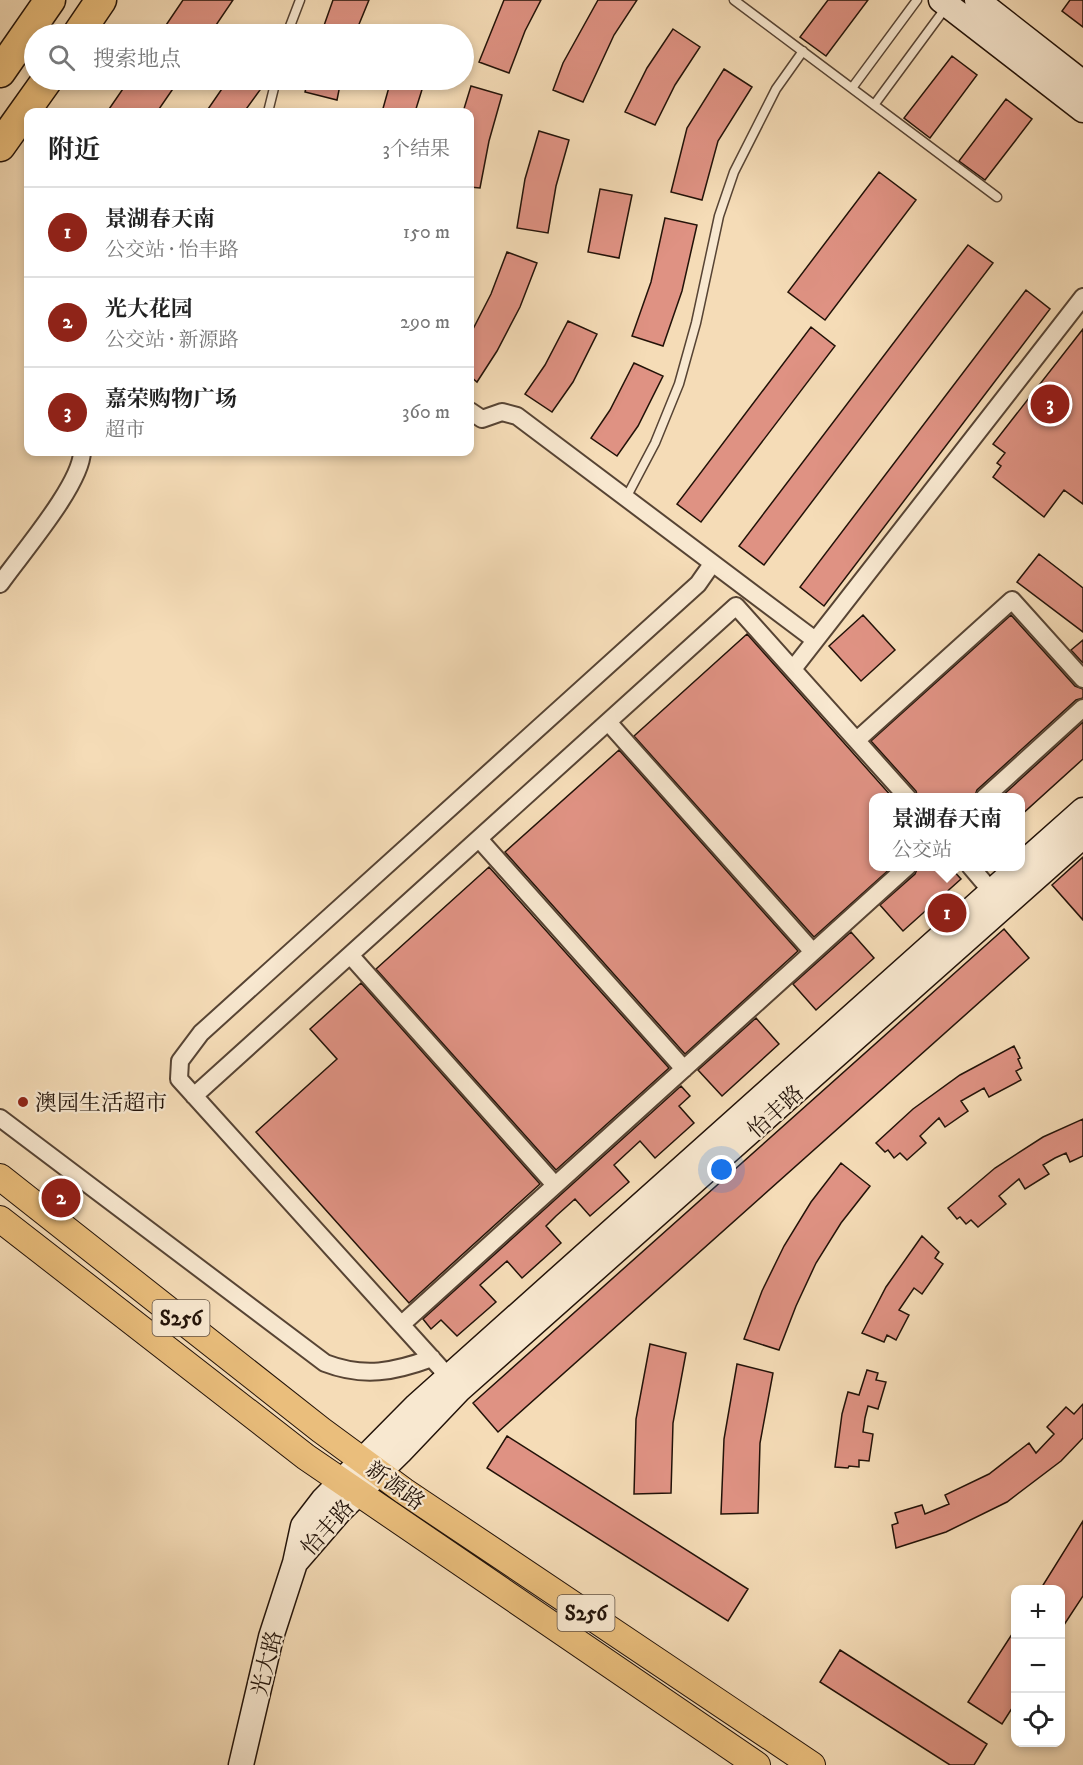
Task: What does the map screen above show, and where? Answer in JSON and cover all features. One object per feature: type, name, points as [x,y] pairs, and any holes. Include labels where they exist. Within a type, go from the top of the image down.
[{"type":"highway","points":[[33,24],[50,0]]},
{"type":"highway","points":[[85,24],[101,0]]},
{"type":"highway","points":[[0,72],[24,37]]},
{"type":"highway","points":[[0,146],[24,118]]},
{"type":"main road","name":"新源路","points":[[0,1177],[370,1466],[812,1765]]},
{"type":"main road","name":"新源路","points":[[0,1219],[349,1488],[757,1765]]},
{"type":"street","points":[[977,0],[1083,83]]},
{"type":"street","points":[[947,2],[1083,110]]},
{"type":"street","points":[[793,669],[1083,297]]},
{"type":"street","points":[[474,414],[482,419],[502,412],[517,416],[815,640]]},
{"type":"street","points":[[0,584],[68,489],[82,462],[82,456]]},
{"type":"street","points":[[454,1383],[179,1079],[180,1061],[201,1033],[698,584],[712,564]]},
{"type":"street","points":[[856,740],[1012,600],[1083,679]]},
{"type":"street","points":[[194,1096],[736,606],[904,793]]},
{"type":"street","points":[[990,793],[1083,708]]},
{"type":"street","points":[[608,722],[813,952]]},
{"type":"street","name":"怡丰路","points":[[1025,862],[1083,810]]},
{"type":"street","name":"怡丰路","points":[[295,1563],[349,1488],[454,1383],[998,899],[1083,836]]},
{"type":"street","points":[[479,839],[684,1069]]},
{"type":"street","points":[[402,1324],[904,871]]},
{"type":"street","points":[[974,871],[998,899]]},
{"type":"street","name":"怡丰路","points":[[998,899],[1017,871]]},
{"type":"street","points":[[350,955],[555,1185]]},
{"type":"street","points":[[0,1118],[325,1363],[347,1371],[378,1372],[407,1367],[432,1358]]},
{"type":"street","name":"光大路","points":[[241,1765],[271,1636],[295,1563]]},
{"type":"lane","points":[[291,24],[300,0]]},
{"type":"lane","points":[[734,0],[997,197]]},
{"type":"lane","points":[[852,88],[917,0]]},
{"type":"lane","points":[[874,105],[947,2]]},
{"type":"lane","points":[[626,498],[656,442],[679,384],[696,323],[718,216],[734,172],[770,99],[802,51]]},
{"type":"lane","points":[[269,108],[274,90]]},
{"type":"building","points":[[183,0],[233,0],[217,24],[167,24]]},
{"type":"building","points":[[333,0],[369,0],[359,24],[325,24]]},
{"type":"building","points":[[504,0],[541,0],[525,31],[509,73],[479,62]]},
{"type":"building","points":[[598,0],[637,0],[614,35],[583,102],[553,90],[563,63]]},
{"type":"building","points":[[828,0],[868,0],[826,56],[800,37]]},
{"type":"building","points":[[1070,0],[1083,0],[1083,27],[1062,11]]},
{"type":"building","points":[[673,29],[700,47],[675,85],[655,125],[625,112],[647,68]]},
{"type":"building","points":[[952,56],[977,75],[930,138],[904,118]]},
{"type":"building","points":[[724,69],[752,87],[718,141],[702,200],[671,192],[687,128]]},
{"type":"building","points":[[474,87],[502,95],[489,141],[480,188],[474,187],[474,108],[464,108],[470,90],[474,90]]},
{"type":"building","points":[[122,90],[172,90],[160,108],[110,108]]},
{"type":"building","points":[[221,90],[260,90],[247,108],[209,108]]},
{"type":"building","points":[[306,90],[339,90],[337,100],[305,92]]},
{"type":"building","points":[[388,90],[422,90],[416,108],[383,108]]},
{"type":"building","points":[[1006,99],[1032,119],[985,180],[959,161]]},
{"type":"building","points":[[539,131],[569,140],[556,186],[548,233],[517,228],[525,179]]},
{"type":"building","points":[[879,172],[916,200],[825,320],[788,292]]},
{"type":"building","points":[[600,189],[632,195],[619,258],[588,252]]},
{"type":"building","points":[[665,218],[697,225],[682,291],[663,346],[632,336],[651,282]]},
{"type":"building","points":[[968,245],[993,263],[764,565],[739,546]]},
{"type":"building","points":[[507,252],[537,263],[520,307],[497,351],[477,382],[474,379],[474,327],[491,294]]},
{"type":"building","points":[[1026,290],[1050,309],[824,606],[800,587]]},
{"type":"building","points":[[568,321],[597,334],[573,382],[552,412],[525,394],[545,365]]},
{"type":"building","points":[[811,327],[835,346],[701,522],[677,504]]},
{"type":"building","points":[[1083,329],[1083,504],[1064,490],[1044,517],[993,477],[1001,466],[997,463],[1005,453],[993,444]]},
{"type":"building","points":[[634,363],[663,376],[638,426],[617,456],[591,438],[610,410]]},
{"type":"building","points":[[1039,554],[1083,588],[1083,632],[1017,582]]},
{"type":"building","points":[[863,615],[895,650],[861,681],[829,646]]},
{"type":"building","points":[[1011,615],[1075,686],[1083,689],[1083,698],[1076,700],[976,793],[917,793],[871,741]]},
{"type":"building","points":[[747,634],[889,793],[869,793],[869,871],[888,871],[814,937],[634,736]]},
{"type":"building","points":[[1083,640],[1083,663],[1071,650]]},
{"type":"building","points":[[1083,722],[1083,759],[1025,811],[1025,793],[1005,793]]},
{"type":"building","points":[[619,750],[798,951],[685,1054],[505,852]]},
{"type":"building","points":[[1083,857],[1083,920],[1052,885]]},
{"type":"building","points":[[489,867],[669,1068],[556,1170],[376,969]]},
{"type":"building","points":[[916,871],[954,871],[961,879],[903,931],[880,905]]},
{"type":"building","points":[[1004,929],[1029,958],[498,1432],[473,1403]]},
{"type":"building","points":[[851,932],[874,958],[816,1010],[793,984]]},
{"type":"building","points":[[361,983],[540,1184],[409,1303],[256,1132],[337,1059],[310,1029]]},
{"type":"building","points":[[756,1018],[779,1044],[722,1096],[698,1070]]},
{"type":"building","points":[[1014,1046],[1020,1058],[1018,1059],[1022,1068],[1016,1071],[1021,1080],[989,1097],[984,1088],[961,1101],[968,1111],[945,1127],[939,1118],[920,1136],[926,1143],[907,1160],[900,1153],[894,1158],[888,1150],[885,1152],[876,1143],[913,1109],[960,1075]]},
{"type":"building","points":[[681,1086],[690,1096],[679,1106],[694,1123],[655,1158],[640,1141],[614,1165],[629,1182],[590,1216],[575,1199],[556,1216],[546,1226],[561,1243],[522,1278],[507,1261],[480,1285],[496,1302],[457,1336],[441,1320],[431,1329],[423,1319]]},
{"type":"building","points":[[1083,1119],[1083,1156],[1070,1162],[1066,1153],[1055,1158],[1043,1165],[1049,1174],[1025,1189],[1019,1179],[999,1196],[1006,1204],[978,1227],[971,1220],[966,1224],[960,1217],[957,1219],[948,1208],[995,1168],[1043,1137]]},
{"type":"building","points":[[841,1163],[870,1186],[841,1223],[816,1263],[779,1350],[744,1339],[762,1291],[784,1246],[811,1202]]},
{"type":"building","points":[[922,1236],[939,1252],[935,1258],[943,1264],[922,1294],[914,1288],[899,1310],[909,1315],[896,1340],[887,1335],[884,1342],[862,1333],[886,1287]]},
{"type":"building","points":[[650,1344],[686,1353],[673,1423],[671,1493],[634,1494],[636,1419]]},
{"type":"building","points":[[737,1364],[773,1373],[760,1443],[758,1513],[721,1514],[724,1439]]},
{"type":"building","points":[[867,1370],[878,1373],[876,1380],[886,1382],[878,1409],[868,1406],[865,1418],[863,1432],[873,1434],[869,1461],[859,1460],[859,1467],[835,1467],[842,1414],[848,1392],[859,1395]]},
{"type":"building","points":[[1083,1404],[1083,1438],[1061,1461],[1007,1502],[946,1532],[896,1548],[892,1525],[898,1523],[895,1513],[922,1505],[925,1514],[949,1504],[945,1495],[989,1474],[1029,1443],[1036,1453],[1054,1434],[1047,1427],[1066,1407],[1074,1414]]},
{"type":"building","points":[[507,1436],[748,1589],[728,1621],[487,1468]]},
{"type":"building","points":[[1083,1521],[1083,1596],[1065,1623],[1065,1585],[1043,1585]]},
{"type":"building","points":[[1011,1636],[1011,1710],[1002,1724],[968,1702]]},
{"type":"building","points":[[840,1650],[987,1744],[974,1765],[950,1765],[820,1682]]},
{"type":"place","name":"嘉荣购物广场","points":[[1050,404]]},
{"type":"place","name":"景湖春天南","points":[[947,913]]},
{"type":"place","name":"澳园生活超市","points":[[23,1102]]},
{"type":"place","name":"光大花园","points":[[61,1198]]}]
